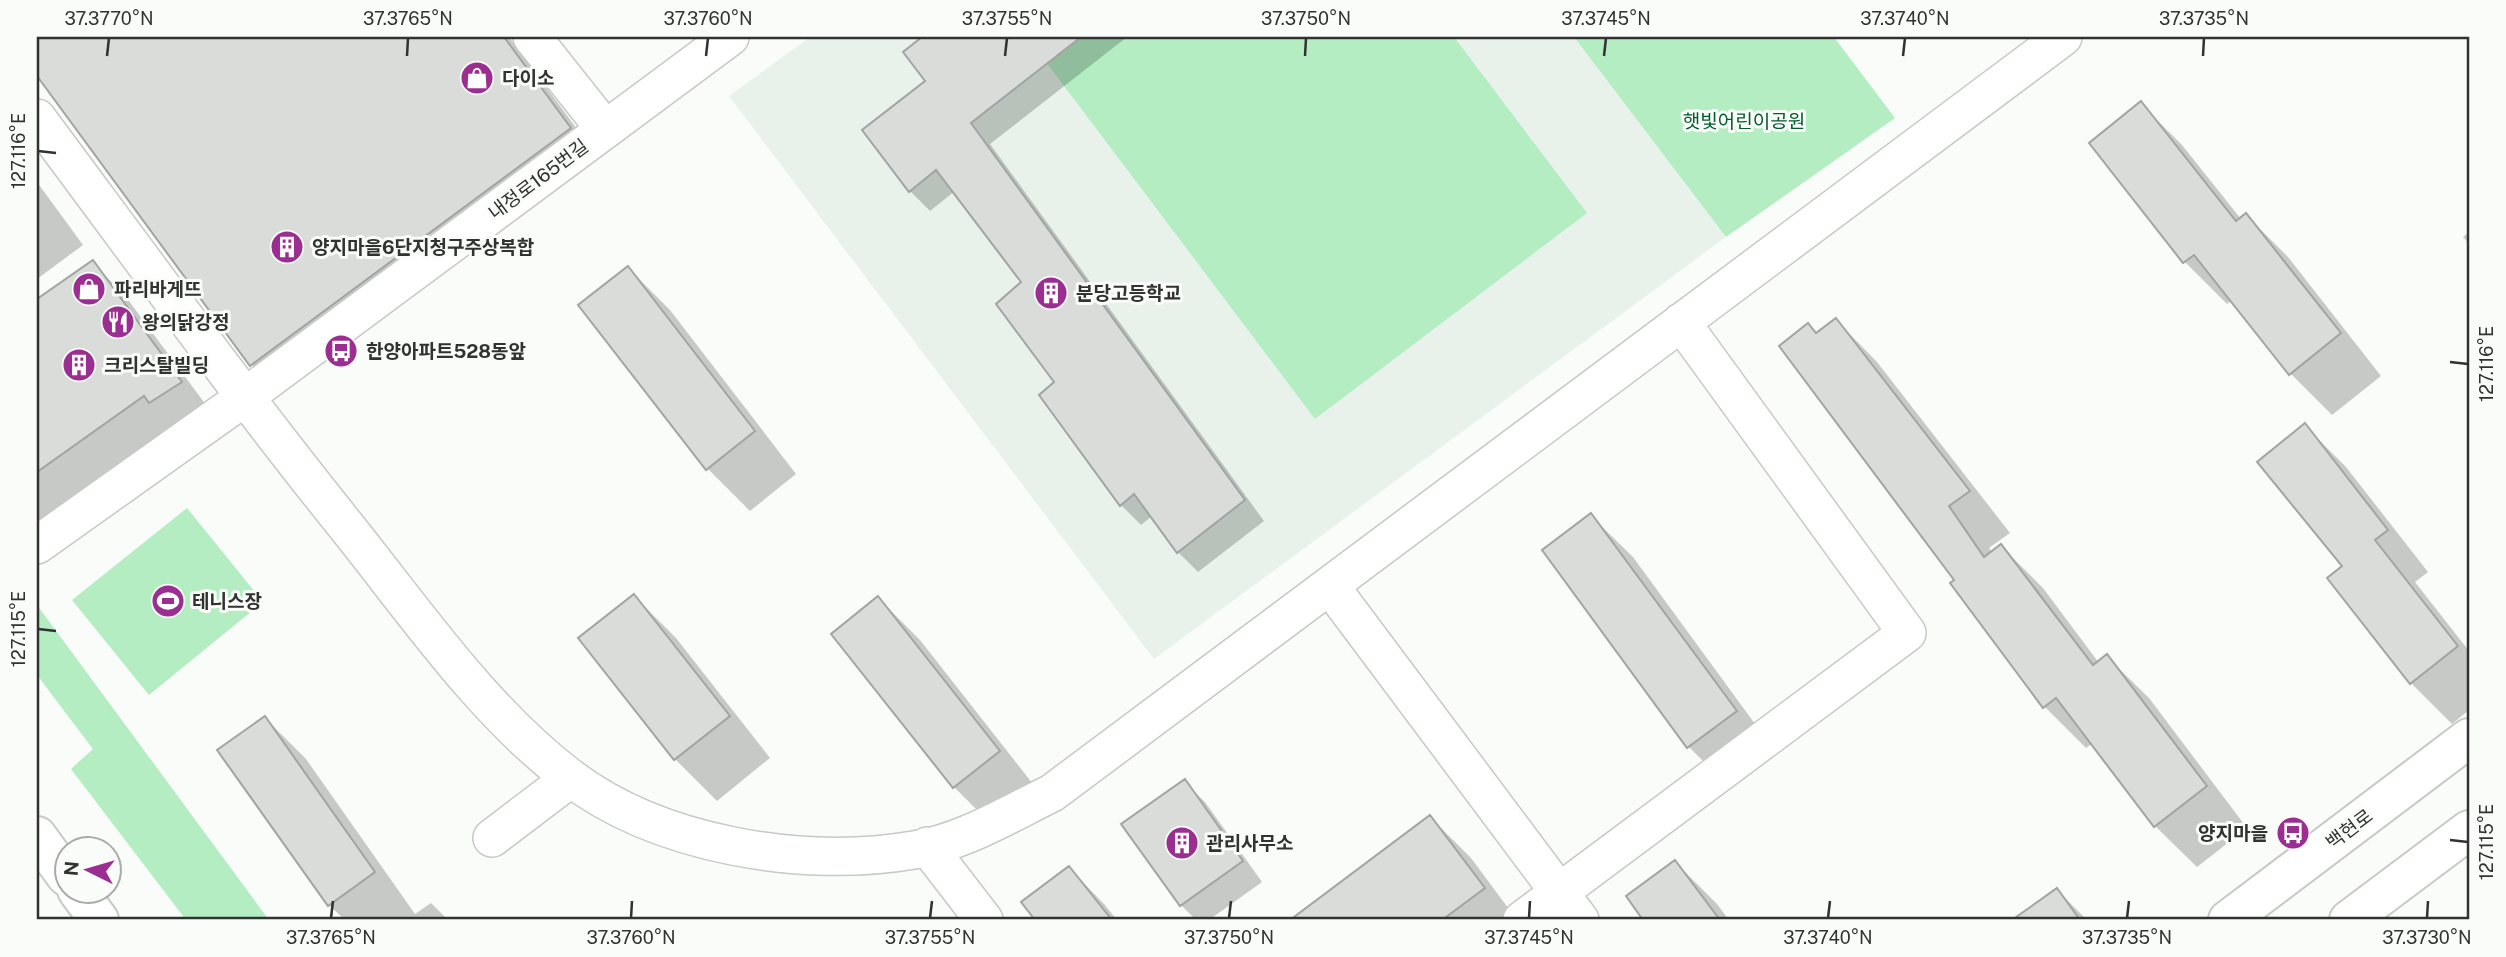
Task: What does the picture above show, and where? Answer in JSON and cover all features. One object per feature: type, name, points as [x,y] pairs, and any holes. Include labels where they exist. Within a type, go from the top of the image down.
[{"type":"main road","name":"백현로","points":[[2228,920],[2469,738]]},
{"type":"main road","points":[[2349,920],[2469,830]]},
{"type":"main road","points":[[37,836],[52,857]]},
{"type":"main road","points":[[87,904],[99,920]]},
{"type":"street","points":[[532,37],[604,129]]},
{"type":"street","name":"내정로165번길","points":[[37,545],[245,397],[730,37]]},
{"type":"street","points":[[37,118],[245,397],[476,687],[525,738],[571,778],[659,824],[750,850],[866,854],[916,850],[986,824],[1052,793],[2063,37]]},
{"type":"street","points":[[1522,920],[1570,906],[1908,633],[1681,323]]},
{"type":"street","points":[[1330,586],[1570,906]]},
{"type":"street","points":[[492,838],[571,778]]},
{"type":"street","points":[[927,846],[984,920]]},
{"type":"shaded area","points":[[810,37],[1574,37],[1726,237],[1154,659],[729,96]]},
{"type":"green space","points":[[1079,37],[1454,37],[1587,213],[1315,419],[1046,62]]},
{"type":"green space","name":"햇빛어린이공원","points":[[1574,37],[1834,37],[1895,118],[1726,237]]},
{"type":"green space","name":"테니스장","points":[[187,508],[263,602],[149,695],[72,600]]},
{"type":"green space","points":[[37,605],[269,920],[186,920],[71,769],[93,749],[37,675]]},
{"type":"building","name":"양지마을6단지청구주상복합","points":[[37,37],[504,37],[571,128],[250,366],[37,76]]},
{"type":"building","name":"분당고등학교","points":[[922,37],[1081,37],[971,123],[1245,500],[1177,553],[1134,494],[1120,506],[1039,395],[1054,382],[996,304],[1021,282],[936,170],[909,192],[862,130],[925,81],[903,52]]},
{"type":"building","points":[[2141,101],[2236,221],[2246,213],[2341,333],[2289,375],[2194,255],[2183,263],[2089,143]]},
{"type":"building","points":[[93,260],[182,382],[149,403],[144,396],[37,472],[37,299]]},
{"type":"building","points":[[628,266],[755,431],[706,470],[578,305]]},
{"type":"building","points":[[1836,318],[1970,491],[1949,506],[1984,557],[2001,544],[2093,665],[2107,654],[2207,786],[2154,827],[2056,698],[2043,708],[1950,583],[1954,580],[1779,346],[1808,323],[1816,333]]},
{"type":"building","points":[[2305,423],[2388,530],[2375,540],[2458,646],[2410,684],[2327,578],[2342,566],[2257,462]]},
{"type":"building","points":[[1591,513],[1737,711],[1687,748],[1542,550]]},
{"type":"building","points":[[634,594],[730,716],[674,760],[578,638]]},
{"type":"building","points":[[878,596],[1000,751],[953,788],[831,634]]},
{"type":"building","points":[[265,716],[375,872],[328,906],[217,750]]},
{"type":"building","name":"관리사무소","points":[[1185,779],[1243,861],[1180,906],[1121,824]]},
{"type":"building","points":[[1430,815],[1485,888],[1442,920],[1290,920]]},
{"type":"building","points":[[1675,860],[1720,920],[1643,920],[1626,896]]},
{"type":"building","points":[[1069,866],[1112,920],[1035,920],[1021,902]]},
{"type":"building","points":[[2057,888],[2080,920],[2012,920]]},
{"type":"place","name":"다이소","points":[[477,78]]},
{"type":"place","name":"양지마을6단지청구주상복합","points":[[287,247]]},
{"type":"place","name":"파리바게뜨","points":[[89,289]]},
{"type":"place","name":"분당고등학교","points":[[1051,293]]},
{"type":"place","name":"왕의닭강정","points":[[118,322]]},
{"type":"place","name":"한양아파트528동앞","points":[[341,351]]},
{"type":"place","name":"크리스탈빌딩","points":[[79,365]]},
{"type":"place","name":"테니스장","points":[[168,601]]},
{"type":"place","name":"양지마을","points":[[2293,833]]},
{"type":"place","name":"관리사무소","points":[[1182,843]]}]
